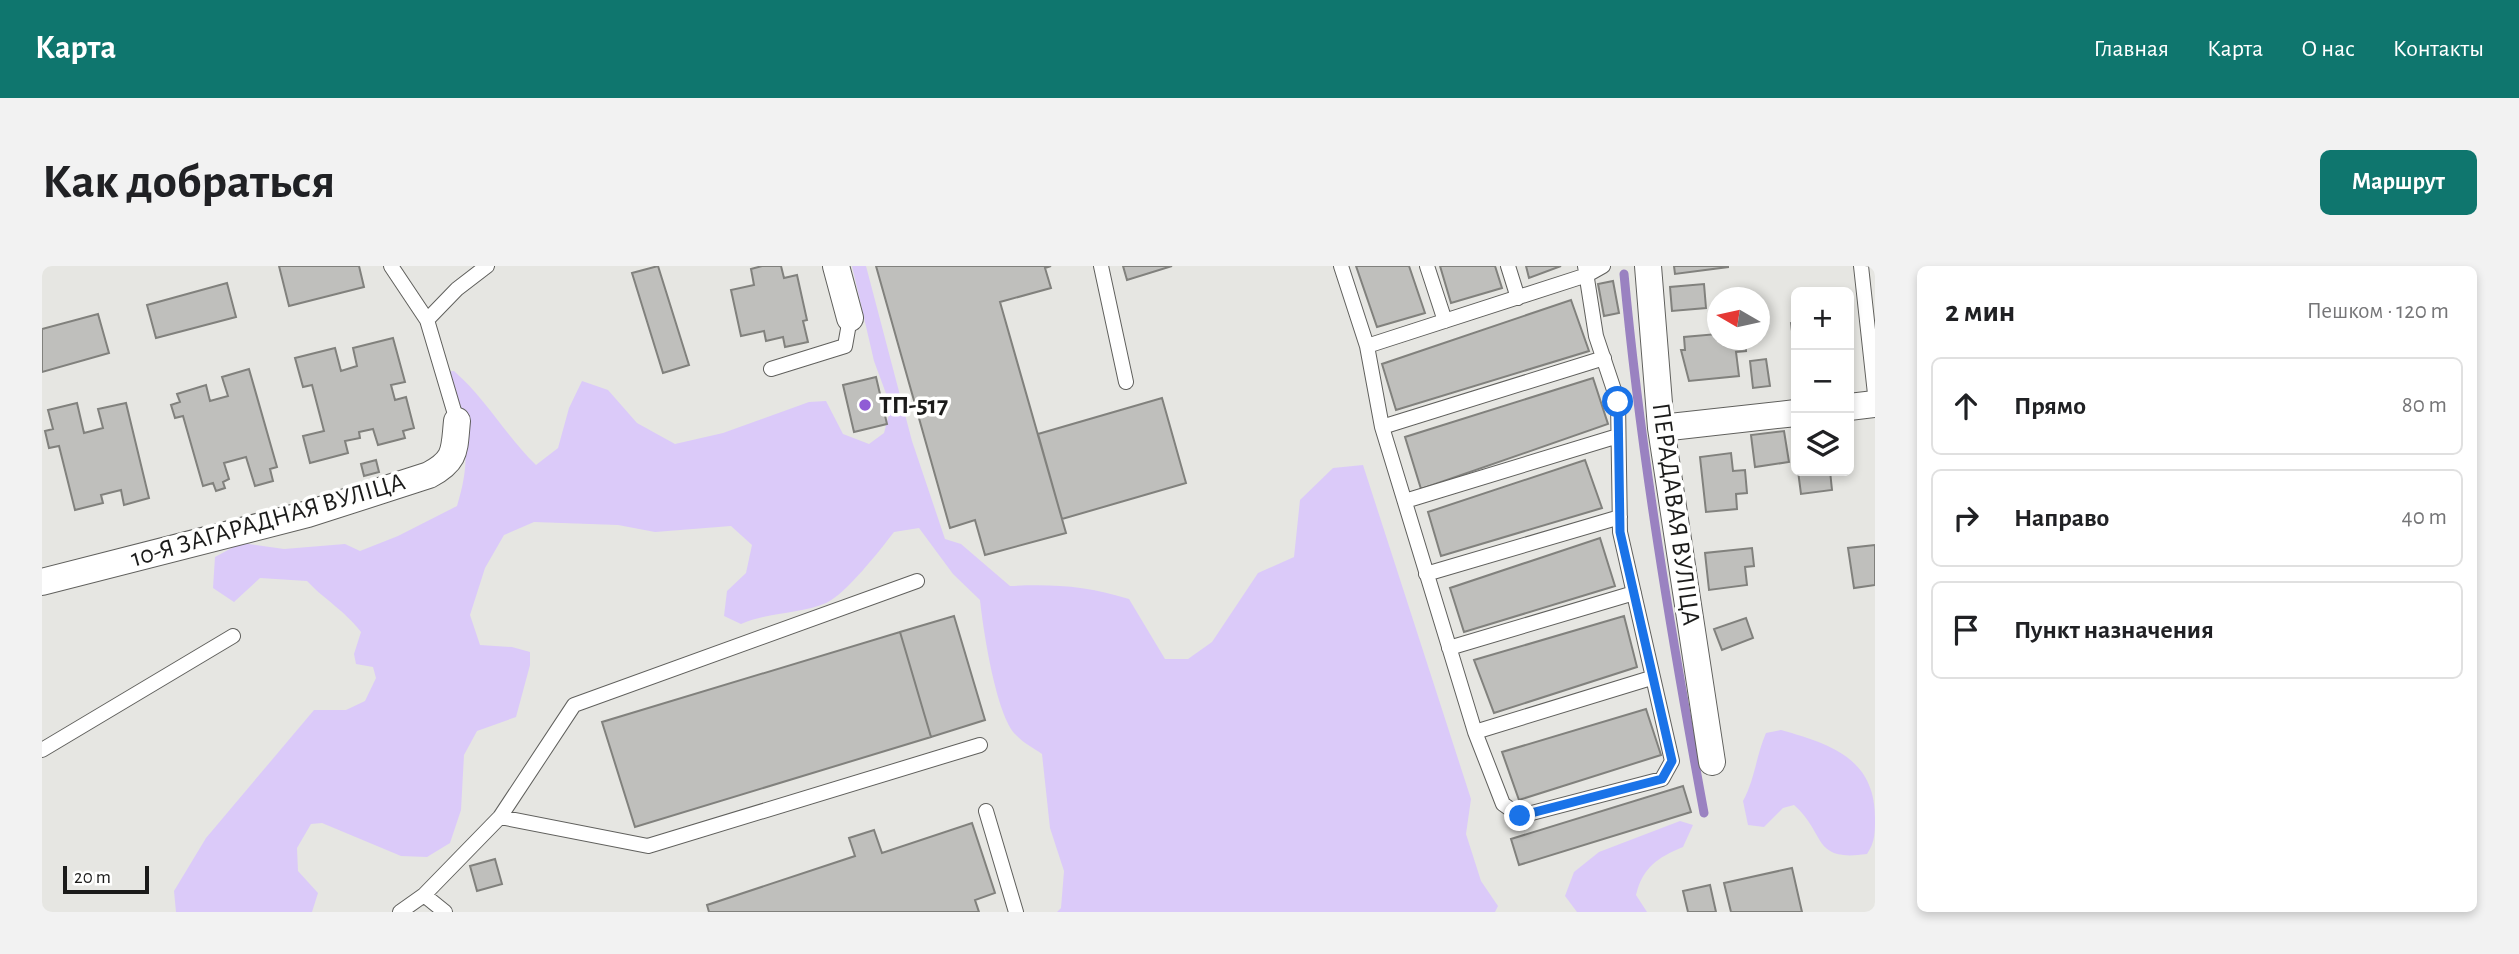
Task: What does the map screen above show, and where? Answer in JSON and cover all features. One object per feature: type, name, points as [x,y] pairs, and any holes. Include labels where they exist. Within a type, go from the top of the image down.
[{"type":"street","points":[[836,266],[850,318]]},
{"type":"street","name":"ПЕРАДАВАЯ ВУЛІЦА","points":[[1648,266],[1661,428],[1712,762]]},
{"type":"street","points":[[1854,406],[1875,404]]},
{"type":"street","points":[[1661,428],[1791,414]]},
{"type":"street","name":"10-Я ЗАГАРАДНАЯ ВУЛІЦА","points":[[42,582],[308,514],[429,475],[446,466],[454,454],[457,421]]},
{"type":"lane","points":[[391,266],[427,320],[457,421]]},
{"type":"lane","points":[[427,320],[457,289],[487,266]]},
{"type":"lane","points":[[1101,266],[1126,382]]},
{"type":"lane","points":[[1341,266],[1367,346],[1382,427],[1475,732],[1503,804],[1520,816],[1662,779],[1672,761],[1651,678],[1619,517],[1618,402],[1596,336],[1586,270]]},
{"type":"lane","points":[[1427,266],[1445,321]]},
{"type":"lane","points":[[1507,266],[1518,298]]},
{"type":"lane","points":[[1367,346],[1518,298],[1586,270],[1603,266]]},
{"type":"lane","points":[[1861,266],[1875,394]]},
{"type":"lane","points":[[771,369],[845,346],[850,318]]},
{"type":"lane","points":[[1382,427],[1604,358]]},
{"type":"lane","points":[[1405,502],[1618,436]]},
{"type":"lane","points":[[1426,574],[1619,517]]},
{"type":"lane","points":[[400,912],[424,895],[500,817],[574,705],[917,581]]},
{"type":"lane","points":[[1449,648],[1634,593]]},
{"type":"lane","points":[[42,750],[233,636]]},
{"type":"lane","points":[[1475,732],[1651,678]]},
{"type":"lane","points":[[500,817],[648,846],[980,745]]},
{"type":"lane","points":[[986,811],[1016,912]]},
{"type":"lane","points":[[424,895],[445,912]]},
{"type":"shaded area","points":[[852,266],[866,266],[912,441],[945,539],[961,544],[1010,586],[1070,587],[1129,599],[1165,659],[1188,659],[1212,642],[1258,573],[1294,557],[1300,500],[1333,468],[1363,465],[1471,799],[1466,834],[1481,881],[1498,906],[1495,912],[1057,912],[1061,908],[1064,871],[1050,828],[1042,754],[1016,735],[1002,710],[992,671],[980,600],[953,574],[919,528],[894,532],[852,582],[826,603],[741,624],[724,616],[727,591],[746,573],[752,545],[731,526],[655,532],[618,525],[534,522],[504,535],[485,568],[470,615],[480,645],[512,647],[530,652],[530,665],[516,717],[477,731],[464,755],[461,810],[450,843],[427,857],[401,856],[322,823],[311,824],[297,848],[298,871],[318,893],[312,912],[176,912],[174,891],[206,838],[314,710],[346,710],[365,701],[376,678],[373,667],[356,664],[354,654],[361,632],[307,581],[260,578],[234,602],[213,588],[215,557],[241,543],[284,549],[345,544],[360,551],[398,536],[457,506],[465,468],[464,438],[441,372],[454,371],[536,465],[558,448],[569,408],[582,381],[608,390],[637,423],[675,444],[723,433],[809,402],[826,401],[843,434],[869,444],[884,433],[891,407],[874,361]]},
{"type":"shaded area","points":[[1781,730],[1832,748],[1858,767],[1873,798],[1875,833],[1867,854],[1837,854],[1828,850],[1794,805],[1783,808],[1764,827],[1748,825],[1743,801],[1766,733]]},
{"type":"shaded area","points":[[1680,821],[1693,825],[1683,847],[1652,865],[1639,885],[1636,895],[1647,912],[1577,912],[1565,896],[1574,872],[1599,852]]},
{"type":"building","points":[[279,266],[359,266],[364,287],[289,306]]},
{"type":"building","points":[[658,266],[689,365],[663,373],[632,273]]},
{"type":"building","points":[[781,266],[784,278],[797,275],[807,320],[803,321],[808,342],[785,347],[783,337],[766,341],[764,331],[741,336],[731,290],[754,285],[751,269]]},
{"type":"building","points":[[876,266],[1051,266],[1045,268],[1051,288],[1000,302],[1066,533],[985,555],[975,520],[950,528]]},
{"type":"building","points":[[1123,266],[1172,266],[1127,280]]},
{"type":"building","points":[[1356,266],[1409,266],[1425,313],[1377,327]]},
{"type":"building","points":[[1440,266],[1495,266],[1502,288],[1451,303]]},
{"type":"building","points":[[1526,266],[1561,266],[1529,278]]},
{"type":"building","points":[[1674,266],[1728,266],[1728,267],[1675,274]]},
{"type":"building","points":[[1613,281],[1619,313],[1604,316],[1598,284]]},
{"type":"building","points":[[227,283],[236,317],[156,338],[147,305]]},
{"type":"building","points":[[1704,284],[1706,308],[1672,311],[1670,287]]},
{"type":"building","points":[[1571,300],[1589,351],[1396,410],[1382,364]]},
{"type":"building","points":[[98,314],[109,353],[42,372],[42,329]]},
{"type":"building","points":[[1707,335],[1707,350],[1746,350],[1736,352],[1739,376],[1689,381],[1681,350],[1685,350],[1684,337]]},
{"type":"building","points":[[393,338],[405,382],[391,385],[395,400],[406,397],[414,428],[403,431],[405,438],[378,445],[373,429],[359,432],[360,438],[345,441],[348,453],[310,463],[303,436],[324,431],[312,385],[303,387],[295,358],[335,348],[341,371],[357,366],[353,348]]},
{"type":"building","points":[[1766,359],[1770,386],[1753,388],[1750,361]]},
{"type":"building","points":[[249,369],[277,467],[270,469],[273,481],[255,486],[246,457],[224,463],[229,479],[223,482],[225,488],[216,491],[213,483],[203,486],[183,416],[175,418],[171,405],[180,402],[177,394],[206,385],[210,401],[228,396],[222,377]]},
{"type":"building","name":"ТП-517","points":[[876,377],[887,424],[854,432],[843,385]]},
{"type":"building","points":[[1593,378],[1608,424],[1421,489],[1405,437]]},
{"type":"building","points":[[1162,398],[1186,483],[1062,519],[1038,434]]},
{"type":"building","points":[[77,403],[84,433],[103,428],[98,409],[126,403],[149,498],[124,505],[121,490],[101,495],[103,503],[75,510],[59,446],[49,448],[45,431],[53,429],[48,410]]},
{"type":"building","points":[[1784,431],[1789,462],[1755,467],[1751,435]]},
{"type":"building","points":[[1731,453],[1733,471],[1745,470],[1747,493],[1736,494],[1737,509],[1706,512],[1700,457]]},
{"type":"building","points":[[376,460],[379,472],[364,476],[361,464]]},
{"type":"building","points":[[1585,460],[1602,508],[1441,556],[1428,512]]},
{"type":"building","points":[[1799,476],[1831,476],[1832,490],[1801,494]]},
{"type":"building","points":[[1600,538],[1615,586],[1464,632],[1450,588]]},
{"type":"building","points":[[1875,545],[1875,585],[1854,588],[1848,548]]},
{"type":"building","points":[[1752,548],[1754,566],[1745,567],[1747,585],[1709,590],[1705,553]]},
{"type":"building","points":[[954,616],[985,720],[931,737],[900,632]]},
{"type":"building","points":[[1624,616],[1637,667],[1494,713],[1474,660]]},
{"type":"building","points":[[1746,618],[1753,638],[1722,650],[1714,629]]},
{"type":"building","points":[[900,632],[931,737],[635,827],[602,722]]},
{"type":"building","points":[[1646,709],[1661,755],[1519,800],[1502,752]]},
{"type":"building","points":[[1683,786],[1691,812],[1519,865],[1511,839]]},
{"type":"building","points":[[972,823],[995,893],[975,900],[979,912],[709,912],[707,905],[855,856],[849,838],[874,830],[882,853]]},
{"type":"building","points":[[495,859],[502,884],[477,891],[470,866]]},
{"type":"building","points":[[1792,868],[1802,912],[1731,912],[1724,883]]},
{"type":"building","points":[[1710,885],[1716,912],[1688,912],[1683,891]]},
{"type":"waterway","points":[[1624,274],[1658,545],[1704,813]]},
{"type":"place","name":"ТП-517","points":[[865,405]]},
{"type":"route","points":[[1520,816],[1662,779],[1672,761],[1620,532],[1618,402]]}]
